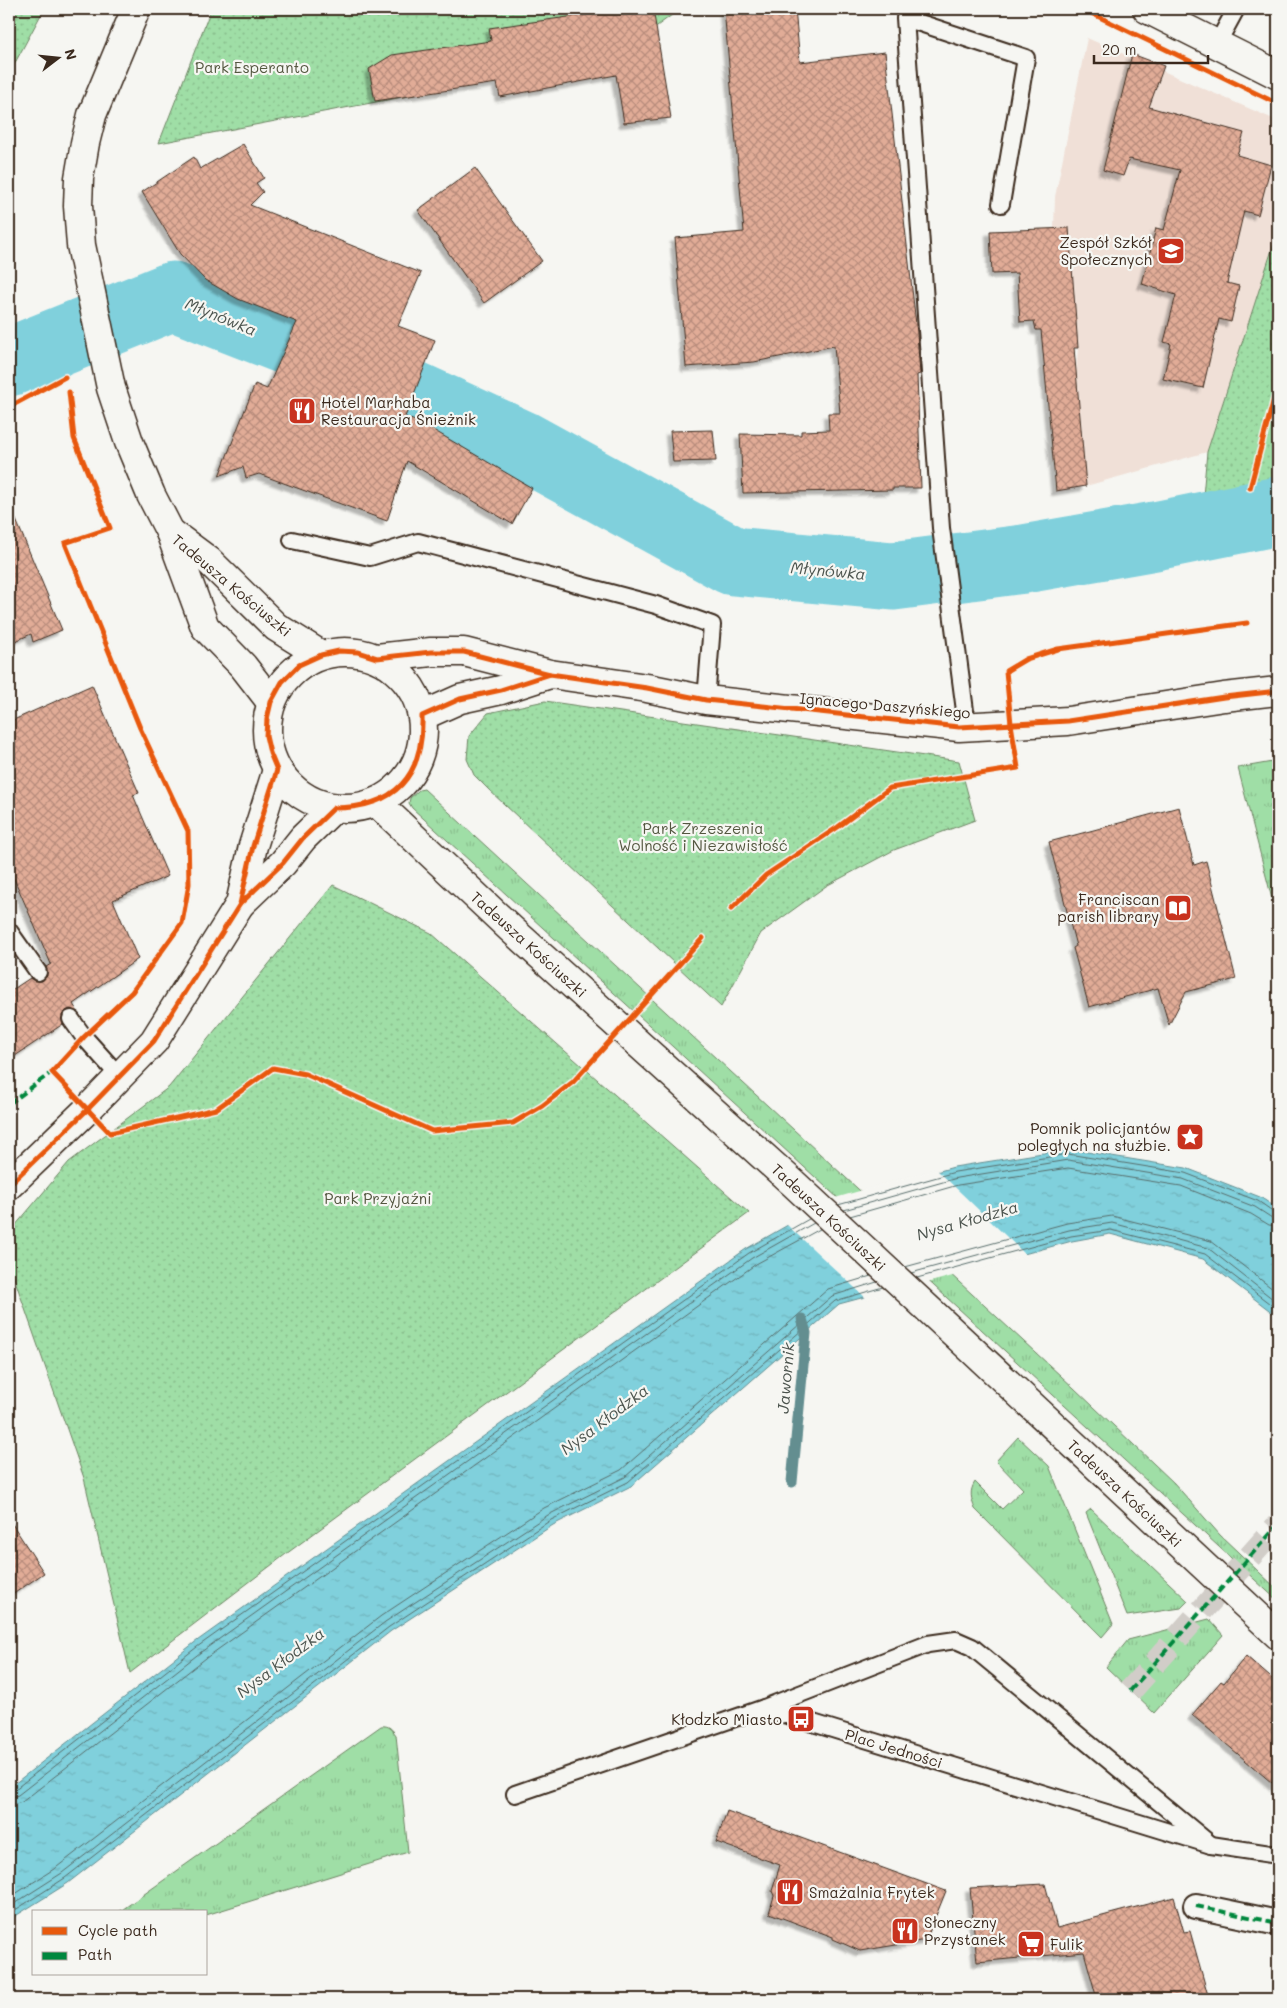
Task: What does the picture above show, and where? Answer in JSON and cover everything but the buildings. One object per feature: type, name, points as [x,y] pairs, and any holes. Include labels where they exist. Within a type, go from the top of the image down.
[{"type":"street","name":"Tadeusza Kościuszki","points":[[136,9],[92,115],[85,143],[78,197],[81,245],[111,388],[129,442],[151,495],[170,532],[205,626],[243,666],[271,702]]},
{"type":"street","points":[[1147,9],[1278,74]]},
{"type":"street","name":"Tadeusza Kościuszki","points":[[170,532],[209,562],[276,626],[321,655]]},
{"type":"street","points":[[339,651],[358,652],[377,658],[398,672],[413,692],[422,716],[423,736],[419,756],[409,775],[394,791],[376,802],[355,808],[334,808],[311,801],[292,788],[276,770],[266,736],[271,702],[282,682],[299,665],[321,655],[339,651]]},
{"type":"street","name":"Ignacego Daszyńskiego","points":[[377,658],[431,652],[464,652],[550,674],[647,688],[706,700],[959,727],[1068,721],[1224,697],[1278,691]]},
{"type":"street","name":"Ignacego Daszyńskiego","points":[[422,716],[460,699],[501,690],[550,674]]},
{"type":"street","points":[[240,904],[253,846],[276,770]]},
{"type":"street","name":"Tadeusza Kościuszki","points":[[376,802],[511,929],[793,1183],[1278,1635]]},
{"type":"street","points":[[9,1185],[120,1077],[154,1041],[240,904],[283,863],[303,838],[334,808]]},
{"type":"street","points":[[1196,1906],[1278,1923]]},
{"type":"lane","points":[[1217,44],[1236,9]]},
{"type":"lane","points":[[967,726],[941,528],[905,18],[1026,58],[1001,204]]},
{"type":"lane","points":[[292,540],[370,557],[418,542],[656,605],[712,625],[706,700]]},
{"type":"lane","points":[[11,939],[38,972]]},
{"type":"lane","points":[[71,1019],[120,1077]]},
{"type":"lane","points":[[515,1794],[764,1708],[928,1644],[956,1640],[972,1647],[1211,1845]]},
{"type":"lane","name":"Plac Jedności","points":[[764,1708],[1211,1845],[1278,1855]]},
{"type":"shaded area","name":"Zespół Szkół Społecznych","points":[[1087,38],[1278,121],[1278,231],[1207,452],[1086,486],[1076,371],[1078,348],[1069,228],[1054,228],[1055,197]]},
{"type":"green space","points":[[9,9],[44,9],[9,74]]},
{"type":"green space","name":"Park Esperanto","points":[[211,9],[680,9],[615,57],[159,143]]},
{"type":"green space","points":[[1278,231],[1278,477],[1203,496],[1207,452]]},
{"type":"green space","name":"Park Zrzeszenia Wolność i Niezawisłość","points":[[545,701],[959,761],[975,820],[894,850],[826,886],[761,933],[721,1007],[474,775],[467,759],[469,736],[488,713]]},
{"type":"green space","points":[[1278,761],[1278,898],[1272,899],[1238,768]]},
{"type":"green space","points":[[424,789],[1074,1388],[1174,1483],[1220,1535],[1278,1590],[1278,1601],[412,808],[409,803],[410,798],[419,790]]},
{"type":"green space","name":"Park Przyjaźni","points":[[333,885],[431,933],[749,1213],[286,1554],[130,1673],[84,1478],[9,1263],[9,1233],[69,1162],[169,1087]]},
{"type":"green space","points":[[1018,1437],[1049,1466],[1113,1624],[1102,1637],[975,1509],[972,1502],[971,1495],[975,1482],[1002,1509],[1023,1489],[996,1461]]},
{"type":"green space","points":[[1091,1509],[1188,1601],[1181,1608],[1127,1616],[1086,1513]]},
{"type":"green space","points":[[1209,1619],[1223,1635],[1154,1713],[1106,1667],[1128,1640]]},
{"type":"green space","points":[[381,1726],[390,1728],[396,1735],[408,1852],[208,1914],[208,1910],[122,1910]]},
{"type":"water","name":"Nysa Kłodzka","points":[[1068,1149],[1186,1168],[1260,1197],[1278,1209],[1278,1317],[1203,1259],[1110,1234],[1072,1241],[839,1304],[631,1486],[553,1525],[391,1631],[68,1883],[9,1920],[9,1788],[194,1643],[746,1249],[828,1202],[954,1167]]},
{"type":"pier","points":[[936,1169],[1027,1256],[867,1299],[786,1224],[828,1200]]},
{"type":"waterway","name":"Młynówka","points":[[9,362],[173,296],[337,360],[376,379]]},
{"type":"waterway","name":"Młynówka","points":[[413,395],[520,444],[733,561],[893,576],[1024,559],[1155,536],[1278,511]]},
{"type":"waterway","name":"Jawornik","points":[[792,1482],[806,1333],[802,1319]]},
{"type":"tunnel","points":[[1130,1691],[1278,1525]]},
{"type":"marked path","points":[[9,1104],[52,1072]]},
{"type":"marked path","points":[[1130,1691],[1278,1525]]},
{"type":"marked path","points":[[1196,1906],[1278,1923]]},
{"type":"cycle path","points":[[1083,9],[1278,104]]},
{"type":"cycle path","points":[[9,407],[65,377]]},
{"type":"cycle path","points":[[1250,488],[1278,384]]},
{"type":"cycle path","points":[[69,392],[74,438],[110,528],[65,543],[140,728],[188,831],[189,884],[182,923],[132,992],[84,1037],[52,1072],[110,1133],[216,1109],[273,1068],[305,1074],[432,1131],[513,1123],[542,1106],[573,1082],[703,938]]},
{"type":"cycle path","points":[[731,909],[766,875],[838,827],[890,788],[1018,768],[1011,724],[1006,671],[1026,659],[1058,649],[1247,623]]},
{"type":"cycle path","points":[[240,904],[253,846],[277,770],[266,736],[271,702],[282,682],[299,665],[321,655],[339,651],[358,652],[377,658],[431,652],[464,652],[550,674],[647,688],[706,700],[959,727],[1068,721],[1224,697],[1278,691]]},
{"type":"cycle path","points":[[9,1185],[87,1110],[154,1041],[240,904],[283,863],[303,838],[334,808],[355,807],[374,802],[389,795],[402,784],[418,756],[422,716],[460,699],[501,690],[550,674]]},
{"type":"place","name":"Zespół Szkół Społecznych","points":[[1171,251]]},
{"type":"place","name":"Hotel Marhaba Restauracja Śnieżnik","points":[[302,411]]},
{"type":"place","name":"Franciscan parish library","points":[[1178,908]]},
{"type":"place","name":"Pomnik policjantów poległych na służbie.","points":[[1190,1137]]},
{"type":"place","name":"Kłodzko Miasto","points":[[801,1719]]},
{"type":"place","name":"Smażalnia Frytek","points":[[790,1892]]},
{"type":"place","name":"Słoneczny Przystanek","points":[[905,1931]]},
{"type":"place","name":"Fulik","points":[[1031,1944]]}]
